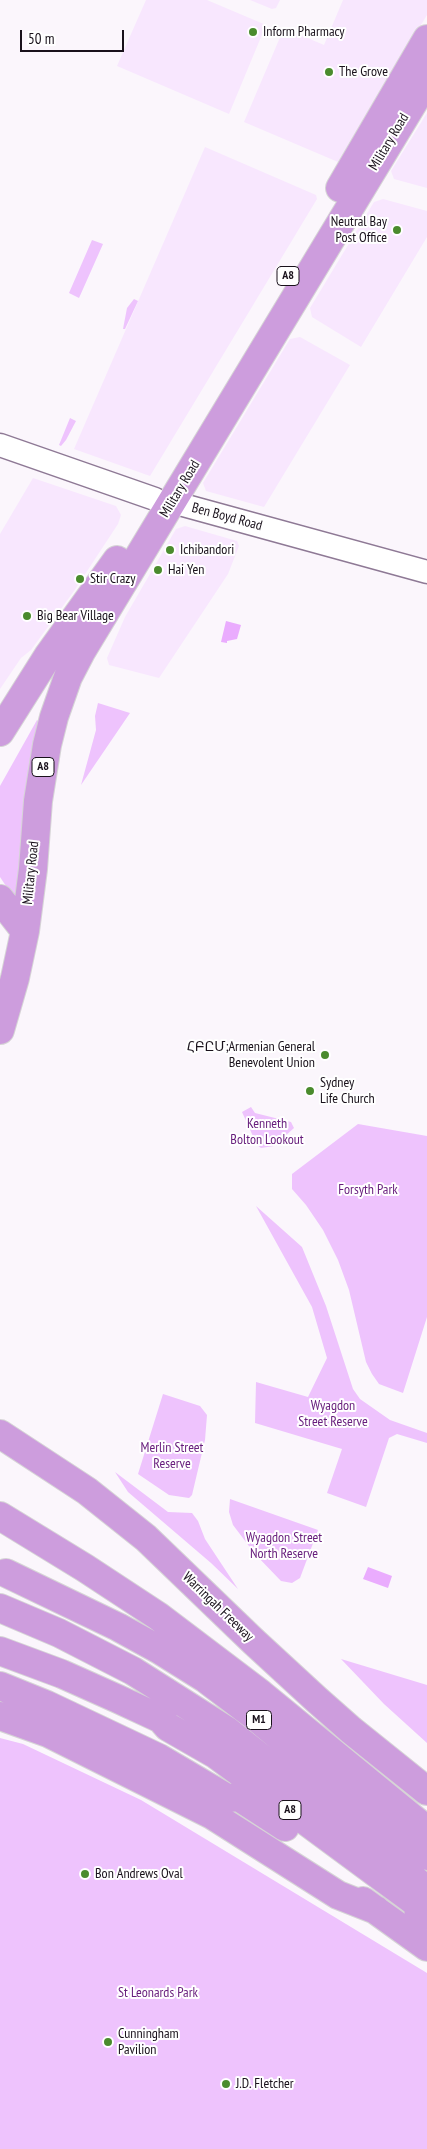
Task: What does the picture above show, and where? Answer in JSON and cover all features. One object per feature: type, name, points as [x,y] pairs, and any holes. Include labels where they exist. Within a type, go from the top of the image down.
[{"type":"highway","name":"Military Road","points":[[25,931],[42,774],[54,717],[68,677],[164,500],[427,39]]},
{"type":"highway","name":"Military Road","points":[[0,733],[48,656],[113,565],[164,500],[427,80]]},
{"type":"highway","points":[[0,733],[27,712],[41,692],[55,682],[68,677]]},
{"type":"highway","points":[[0,899],[25,931]]},
{"type":"highway","name":"A8","points":[[0,1030],[16,978],[25,931]]},
{"type":"highway","name":"Warringah Freeway","points":[[0,1434],[87,1491],[131,1526],[316,1699],[351,1730],[427,1791]]},
{"type":"highway","points":[[0,1516],[85,1568],[158,1616],[260,1694],[427,1830]]},
{"type":"highway","points":[[3,1585],[181,1688],[242,1728],[374,1837],[414,1873]]},
{"type":"highway","name":"M1","points":[[3,1585],[118,1627],[206,1679],[427,1856]]},
{"type":"highway","name":"M1","points":[[0,1608],[59,1634],[133,1671],[226,1730],[414,1873],[427,1890]]},
{"type":"highway","name":"A8","points":[[12,1656],[92,1687],[160,1720],[168,1727],[215,1754],[418,1904],[423,1921]]},
{"type":"highway","points":[[0,1686],[47,1705],[160,1758],[227,1798],[232,1808],[427,1947]]},
{"type":"highway","points":[[0,1716],[48,1734],[195,1807],[252,1839],[272,1855],[338,1895],[376,1910]]},
{"type":"highway","points":[[160,1720],[171,1720],[214,1744],[271,1780],[385,1865],[414,1873]]},
{"type":"highway","points":[[227,1798],[238,1797],[330,1856],[423,1921]]},
{"type":"street","name":"Ben Boyd Road","points":[[0,445],[164,500],[427,572]]},
{"type":"shaded area","points":[[146,0],[207,0],[266,25],[229,114],[117,66]]},
{"type":"shaded area","points":[[250,0],[280,0],[276,8],[272,9]]},
{"type":"shaded area","points":[[343,0],[427,0],[427,15],[338,162],[244,122],[284,28],[324,45]]},
{"type":"shaded area","points":[[427,113],[427,188],[394,179],[391,171]]},
{"type":"shaded area","points":[[205,147],[316,195],[317,199],[150,476],[74,449]]},
{"type":"shaded area","points":[[383,199],[427,211],[427,237],[361,347],[312,317],[310,308],[374,202]]},
{"type":"shaded area","points":[[300,337],[350,365],[264,507],[206,491],[203,483],[290,339]]},
{"type":"shaded area","name":"Big Bear Village","points":[[33,478],[116,506],[121,515],[118,524],[74,591],[31,650],[21,658],[0,689],[0,534]]},
{"type":"shaded area","points":[[185,526],[237,541],[239,546],[228,574],[159,678],[109,665],[107,658],[125,617],[176,529]]},
{"type":"shaded area","points":[[226,621],[241,625],[237,639],[227,641],[227,643],[221,642]]},
{"type":"shaded area","points":[[368,1567],[392,1576],[388,1588],[363,1579]]},
{"type":"green space","points":[[92,240],[103,244],[79,298],[69,293]]},
{"type":"green space","points":[[134,299],[138,301],[125,329],[123,329],[127,308]]},
{"type":"green space","points":[[70,418],[76,421],[61,446],[59,445]]},
{"type":"green space","points":[[98,703],[130,713],[81,785],[96,730],[95,716]]},
{"type":"green space","points":[[37,720],[40,723],[28,776],[24,877],[18,904],[0,877],[0,786]]},
{"type":"green space","name":"Kenneth Bolton Lookout","points":[[251,1107],[255,1113],[291,1122],[294,1128],[274,1146],[261,1148],[257,1145],[242,1112]]},
{"type":"green space","name":"Forsyth Park","points":[[358,1124],[427,1136],[427,1317],[403,1393],[379,1384],[372,1374],[366,1362],[349,1290],[338,1260],[323,1230],[306,1205],[292,1189],[292,1174]]},
{"type":"green space","name":"Wyagdon Street Reserve","points":[[256,1206],[302,1247],[326,1306],[353,1389],[360,1399],[390,1420],[427,1433],[427,1443],[397,1434],[389,1438],[366,1507],[327,1493],[342,1449],[255,1423],[256,1382],[308,1397],[327,1358],[312,1307]]},
{"type":"green space","name":"Merlin Street Reserve","points":[[163,1394],[200,1406],[207,1415],[205,1440],[192,1495],[189,1498],[169,1495],[138,1474]]},
{"type":"green space","points":[[115,1472],[168,1512],[192,1513],[198,1521],[205,1539],[238,1589],[211,1563],[128,1492]]},
{"type":"green space","name":"Wyagdon Street North Reserve","points":[[230,1499],[318,1530],[300,1578],[292,1583],[281,1581],[255,1554],[233,1525],[229,1512]]},
{"type":"green space","points":[[341,1659],[427,1685],[427,1743],[384,1704]]},
{"type":"green space","name":"St Leonards Park","points":[[0,1738],[23,1744],[141,1800],[427,1973],[427,2149],[0,2149]]},
{"type":"place","name":"Inform Pharmacy","points":[[253,32]]},
{"type":"place","name":"The Grove","points":[[329,72]]},
{"type":"place","name":"Neutral Bay Post Office","points":[[397,230]]},
{"type":"place","name":"Ichibandori","points":[[170,550]]},
{"type":"place","name":"Hai Yen","points":[[158,570]]},
{"type":"place","name":"Stir Crazy","points":[[80,579]]},
{"type":"place","name":"Big Bear Village","points":[[27,616]]},
{"type":"place","name":"ՀԲԸՄ;Armenian General Benevolent Union","points":[[325,1055]]},
{"type":"place","name":"Sydney Life Church","points":[[310,1091]]},
{"type":"place","name":"Bon Andrews Oval","points":[[85,1874]]},
{"type":"place","name":"Cunningham Pavilion","points":[[108,2042]]},
{"type":"place","name":"J.D. Fletcher","points":[[226,2084]]}]
